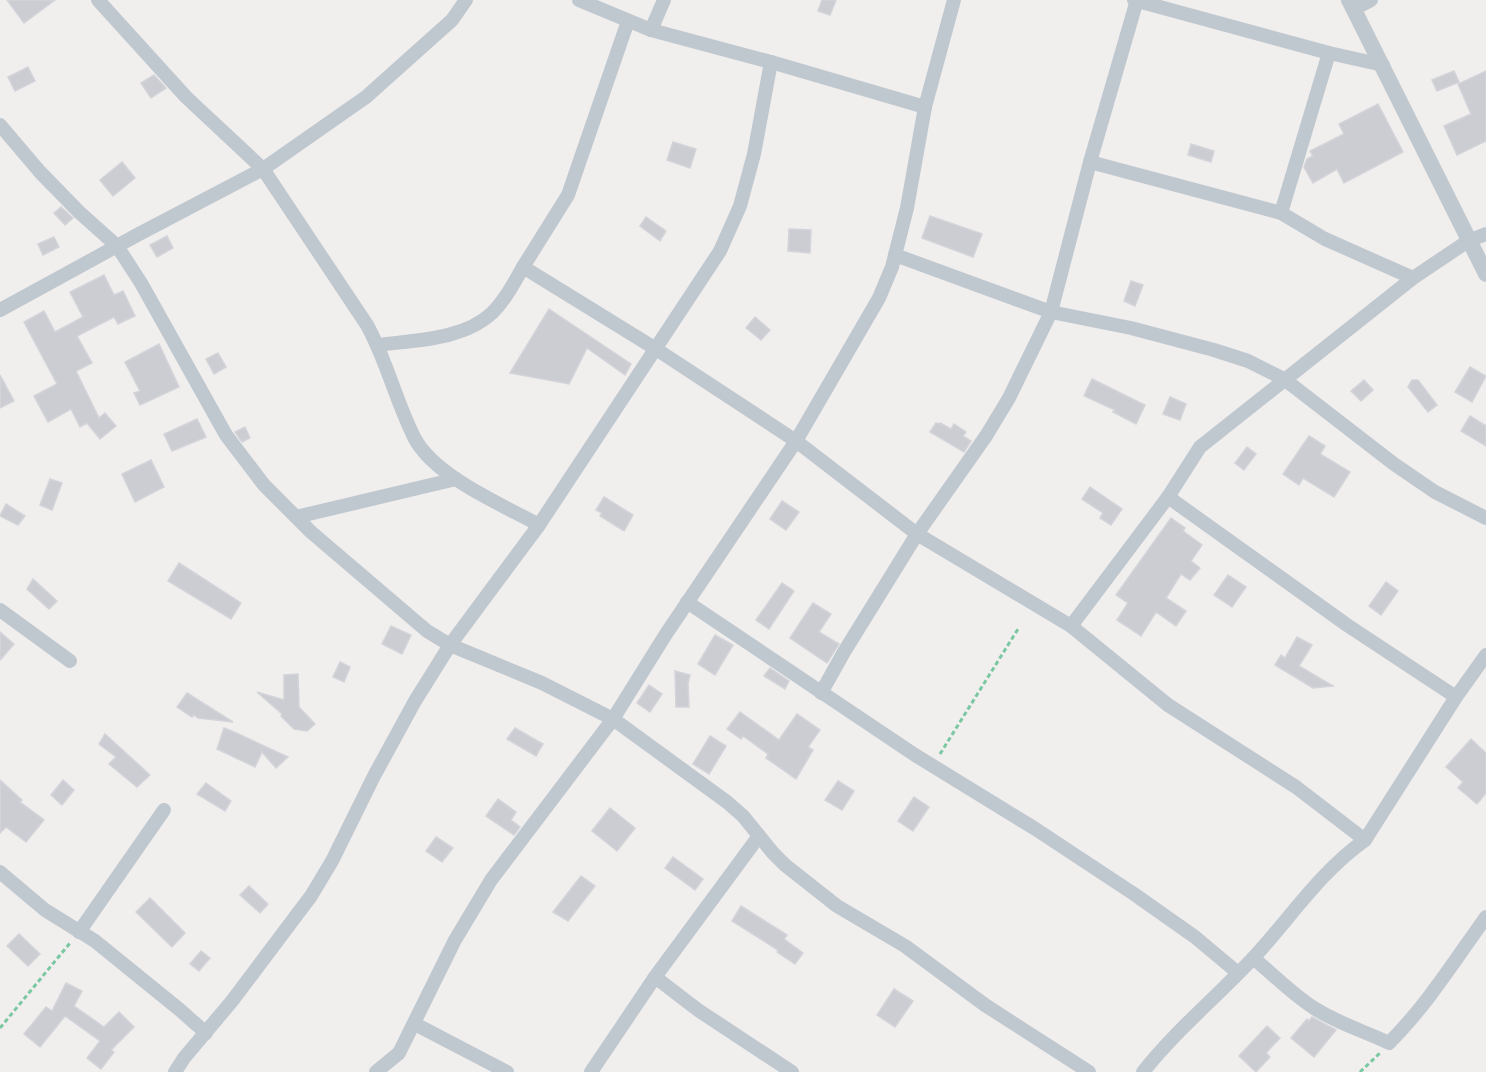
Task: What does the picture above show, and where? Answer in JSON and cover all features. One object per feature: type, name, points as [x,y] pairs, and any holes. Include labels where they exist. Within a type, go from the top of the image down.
[{"type":"street","points":[[98,0],[186,97],[263,169],[378,345],[416,441],[430,459],[445,473],[539,525]]},
{"type":"street","points":[[0,310],[263,169],[366,97],[452,20],[466,0]]},
{"type":"street","points":[[579,0],[651,30],[925,107]]},
{"type":"street","points":[[651,30],[664,0]]},
{"type":"street","points":[[376,1072],[399,1053],[455,940],[491,880],[549,806],[613,718],[687,602],[796,441],[879,298],[895,255],[907,208],[925,107],[954,0]]},
{"type":"street","points":[[821,693],[917,534],[986,436],[1009,398],[1052,312],[1090,162],[1136,0],[1329,53],[1383,65]]},
{"type":"street","points":[[1371,0],[1352,5],[1486,274]]},
{"type":"street","points":[[378,345],[443,336],[472,327],[491,313],[507,293],[568,195],[628,21]]},
{"type":"street","points":[[1281,213],[1329,53]]},
{"type":"street","points":[[175,1072],[311,896],[332,861],[374,776],[415,701],[450,645],[539,525],[720,251],[740,206],[754,154],[771,62]]},
{"type":"street","points":[[0,125],[40,172],[79,212],[117,246],[141,283],[226,435],[264,485],[311,532],[427,630],[450,645],[542,684],[613,718],[744,816],[785,865],[837,906],[905,946],[985,1005],[1089,1072]]},
{"type":"street","points":[[1090,162],[1281,213],[1325,239],[1413,278]]},
{"type":"street","points":[[1071,626],[1168,497],[1200,447],[1413,278],[1468,241],[1486,234]]},
{"type":"street","points":[[895,255],[1052,312],[1131,328],[1214,350],[1248,362],[1284,379],[1394,464],[1435,492],[1486,518]]},
{"type":"street","points":[[523,267],[656,349],[796,441],[917,534],[1071,626],[1168,705],[1296,787],[1365,840]]},
{"type":"street","points":[[296,517],[456,479]]},
{"type":"street","points":[[1168,497],[1347,625],[1456,697]]},
{"type":"street","points":[[687,602],[821,693],[1134,894],[1195,937],[1238,973]]},
{"type":"street","points":[[0,610],[70,661]]},
{"type":"street","points":[[1143,1072],[1177,1033],[1253,958],[1305,896],[1344,855],[1365,840],[1456,697],[1486,655]]},
{"type":"street","points":[[79,932],[164,810]]},
{"type":"street","points":[[591,1072],[655,977],[759,836]]},
{"type":"street","points":[[0,872],[45,910],[95,941],[206,1033]]},
{"type":"street","points":[[1253,958],[1313,1008],[1336,1021],[1360,1029],[1389,1043],[1405,1027],[1441,981],[1486,917]]},
{"type":"street","points":[[655,977],[699,1010],[792,1072]]},
{"type":"street","points":[[415,1024],[502,1071]]},
{"type":"path","points":[[933,766],[1018,628]]},
{"type":"path","points":[[0,1028],[79,932]]},
{"type":"path","points":[[1360,1072],[1389,1043]]},
{"type":"building","points":[[7,0],[55,0],[24,23]]},
{"type":"building","points":[[822,0],[836,0],[830,15],[818,11]]},
{"type":"building","points":[[28,67],[35,81],[15,91],[8,77]]},
{"type":"building","points":[[1454,71],[1459,82],[1437,91],[1432,80]]},
{"type":"building","points":[[1486,71],[1486,141],[1457,155],[1444,126],[1471,114],[1458,84]]},
{"type":"building","points":[[154,75],[166,88],[151,98],[141,83]]},
{"type":"building","points":[[1378,104],[1403,152],[1344,183],[1337,169],[1313,183],[1304,167],[1307,159],[1313,156],[1310,151],[1344,134],[1339,124]]},
{"type":"building","points":[[673,142],[696,149],[690,168],[667,160]]},
{"type":"building","points":[[1191,144],[1214,151],[1211,162],[1188,155]]},
{"type":"building","points":[[122,162],[135,178],[113,196],[100,180]]},
{"type":"building","points":[[61,207],[73,218],[65,225],[54,213]]},
{"type":"building","points":[[930,216],[982,234],[973,257],[922,238]]},
{"type":"building","points":[[646,217],[666,231],[660,241],[640,226]]},
{"type":"building","points":[[789,229],[811,230],[810,253],[788,251]]},
{"type":"building","points":[[167,236],[173,248],[157,257],[150,245]]},
{"type":"building","points":[[54,237],[59,247],[43,255],[38,244]]},
{"type":"building","points":[[104,275],[114,295],[123,291],[135,316],[118,324],[114,317],[77,336],[92,363],[76,371],[99,418],[105,413],[116,426],[100,439],[87,423],[80,427],[71,409],[48,422],[34,396],[57,384],[24,322],[44,311],[55,332],[83,317],[70,292]]},
{"type":"building","points":[[1131,281],[1143,285],[1135,306],[1124,301]]},
{"type":"building","points":[[549,309],[631,364],[625,375],[587,348],[569,384],[510,373]]},
{"type":"building","points":[[755,317],[770,330],[761,340],[746,328]]},
{"type":"building","points":[[159,344],[179,387],[140,405],[134,393],[140,391],[125,362]]},
{"type":"building","points":[[218,353],[226,367],[214,374],[206,359]]},
{"type":"building","points":[[1470,367],[1486,376],[1472,402],[1455,392]]},
{"type":"building","points":[[0,375],[14,401],[0,408]]},
{"type":"building","points":[[1092,379],[1145,405],[1136,424],[1113,412],[1115,410],[1084,396]]},
{"type":"building","points":[[1364,380],[1373,390],[1361,401],[1351,391]]},
{"type":"building","points":[[1412,380],[1418,380],[1437,405],[1428,412],[1408,387]]},
{"type":"building","points":[[1170,397],[1186,404],[1180,420],[1163,414]]},
{"type":"building","points":[[1470,416],[1486,426],[1486,446],[1461,431]]},
{"type":"building","points":[[197,419],[206,437],[172,451],[164,434]]},
{"type":"building","points":[[936,423],[951,429],[954,424],[966,432],[963,436],[971,441],[964,452],[930,432]]},
{"type":"building","points":[[245,427],[250,438],[242,442],[235,432]]},
{"type":"building","points":[[1309,436],[1325,446],[1320,454],[1350,472],[1334,497],[1303,478],[1299,485],[1283,474]]},
{"type":"building","points":[[1247,447],[1256,454],[1244,470],[1235,463]]},
{"type":"building","points":[[151,460],[164,487],[135,502],[122,474]]},
{"type":"building","points":[[50,479],[62,483],[52,510],[40,505]]},
{"type":"building","points":[[1090,487],[1122,509],[1111,525],[1100,518],[1103,513],[1082,499]]},
{"type":"building","points":[[604,497],[633,515],[624,531],[600,516],[602,513],[596,510]]},
{"type":"building","points":[[782,501],[799,512],[786,530],[770,519]]},
{"type":"building","points":[[6,504],[25,516],[18,525],[0,516]]},
{"type":"building","points":[[1171,518],[1185,528],[1183,531],[1202,545],[1191,561],[1200,568],[1190,580],[1181,574],[1166,598],[1186,611],[1176,626],[1156,612],[1141,636],[1117,620],[1128,603],[1116,595]]},
{"type":"building","points":[[179,563],[241,603],[231,619],[168,581]]},
{"type":"building","points":[[1228,575],[1246,587],[1232,607],[1214,595]]},
{"type":"building","points":[[33,579],[57,601],[49,609],[27,589]]},
{"type":"building","points":[[1386,582],[1398,591],[1381,615],[1369,606]]},
{"type":"building","points":[[782,583],[794,591],[769,629],[756,620]]},
{"type":"building","points":[[813,603],[831,614],[819,632],[839,644],[827,663],[790,638]]},
{"type":"building","points":[[391,626],[411,635],[402,654],[382,644]]},
{"type":"building","points":[[0,632],[14,644],[0,660]]},
{"type":"building","points":[[715,635],[733,645],[715,675],[698,664]]},
{"type":"building","points":[[1297,637],[1312,645],[1299,666],[1333,686],[1313,688],[1275,665],[1281,655],[1285,658]]},
{"type":"building","points":[[340,662],[350,667],[344,682],[333,677]]},
{"type":"building","points":[[770,668],[789,681],[785,689],[764,676]]},
{"type":"building","points":[[675,671],[690,675],[689,707],[676,707]]},
{"type":"building","points":[[298,674],[299,707],[315,724],[307,731],[294,729],[281,716],[282,714],[257,692],[284,700],[284,675]]},
{"type":"building","points":[[649,685],[662,694],[650,712],[637,703]]},
{"type":"building","points":[[187,693],[233,722],[198,718],[194,715],[192,717],[177,707]]},
{"type":"building","points":[[740,712],[779,740],[797,714],[820,730],[808,747],[813,750],[796,779],[766,758],[768,754],[743,736],[741,739],[727,729]]},
{"type":"building","points":[[224,728],[288,757],[276,768],[262,752],[255,767],[217,749]]},
{"type":"building","points":[[515,728],[543,744],[536,756],[507,739]]},
{"type":"building","points":[[105,734],[150,775],[137,787],[109,764],[116,757],[99,744]]},
{"type":"building","points":[[710,736],[726,746],[709,774],[693,764]]},
{"type":"building","points":[[1471,739],[1486,753],[1486,793],[1477,804],[1458,788],[1463,782],[1446,767]]},
{"type":"building","points":[[0,780],[22,800],[20,802],[44,820],[26,842],[6,827],[0,833]]},
{"type":"building","points":[[63,780],[74,790],[62,805],[51,795]]},
{"type":"building","points":[[838,781],[854,791],[842,810],[825,800]]},
{"type":"building","points":[[206,783],[231,801],[225,811],[197,794]]},
{"type":"building","points":[[914,797],[929,807],[913,831],[898,821]]},
{"type":"building","points":[[498,799],[516,812],[511,820],[520,827],[514,835],[486,816]]},
{"type":"building","points":[[610,808],[635,828],[617,851],[592,831]]},
{"type":"building","points":[[436,837],[453,848],[442,862],[426,851]]},
{"type":"building","points":[[673,857],[703,879],[695,890],[665,868]]},
{"type":"building","points":[[581,876],[595,886],[568,921],[553,912]]},
{"type":"building","points":[[249,886],[268,904],[260,913],[240,895]]},
{"type":"building","points":[[150,898],[185,933],[172,947],[136,912]]},
{"type":"building","points":[[741,906],[787,935],[784,939],[803,953],[795,964],[777,952],[778,950],[732,921]]},
{"type":"building","points":[[19,934],[40,954],[28,966],[7,946]]},
{"type":"building","points":[[201,951],[210,958],[199,971],[190,964]]},
{"type":"building","points":[[66,983],[82,991],[74,1006],[104,1027],[119,1012],[134,1027],[111,1050],[114,1052],[101,1069],[87,1058],[100,1041],[65,1016],[40,1047],[24,1034],[46,1007],[52,1011]]},
{"type":"building","points":[[894,989],[913,1001],[895,1027],[877,1015]]},
{"type":"building","points":[[1312,1017],[1336,1030],[1314,1057],[1291,1038],[1307,1019],[1309,1021]]},
{"type":"building","points":[[1267,1026],[1280,1038],[1266,1053],[1270,1057],[1256,1072],[1239,1056]]}]
